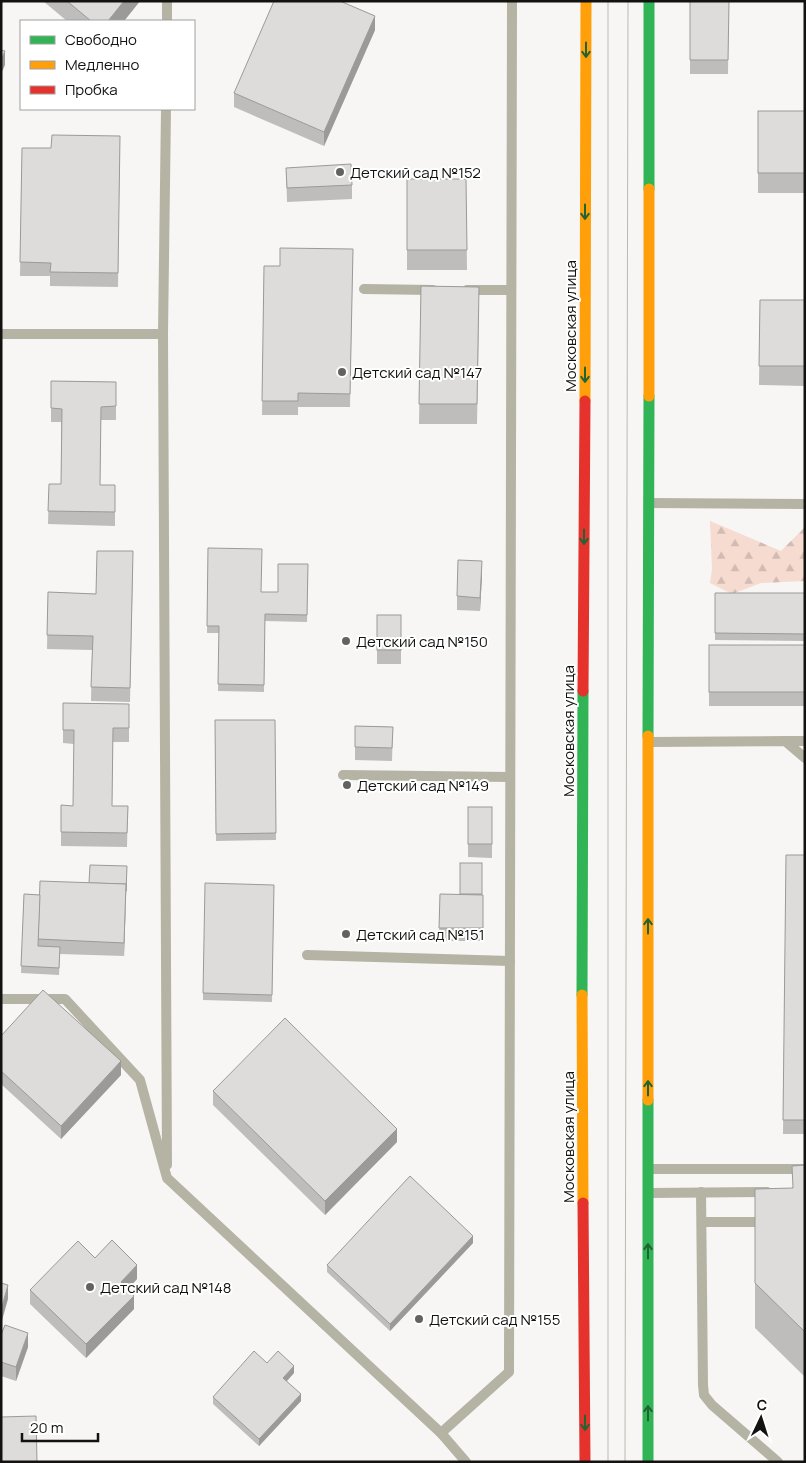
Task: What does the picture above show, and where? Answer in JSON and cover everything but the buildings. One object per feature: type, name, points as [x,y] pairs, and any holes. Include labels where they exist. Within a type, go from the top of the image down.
[{"type":"street","name":"Московская улица","points":[[585,1462],[582,1091],[586,1]]},
{"type":"street","points":[[648,1462],[650,1]]},
{"type":"lane","points":[[167,20],[168,1]]},
{"type":"lane","points":[[441,1433],[509,1372],[512,1]]},
{"type":"lane","points":[[166,110],[163,334],[167,1178]]},
{"type":"lane","points":[[364,289],[512,290]]},
{"type":"lane","points":[[1,334],[163,334]]},
{"type":"lane","points":[[649,502],[805,504]]},
{"type":"lane","points":[[785,741],[805,758]]},
{"type":"lane","points":[[649,742],[805,741]]},
{"type":"lane","points":[[343,775],[510,777]]},
{"type":"lane","points":[[307,955],[510,961]]},
{"type":"lane","points":[[1,999],[65,999],[140,1080],[167,1178],[441,1433],[466,1462]]},
{"type":"lane","points":[[648,1169],[805,1169]]},
{"type":"lane","points":[[701,1192],[704,1395],[778,1462]]},
{"type":"lane","points":[[648,1193],[776,1192]]},
{"type":"lane","points":[[702,1222],[774,1222]]},
{"type":"green space","points":[[710,521],[781,551],[805,527],[805,581],[761,583],[732,594],[710,583],[712,569]]},
{"type":"tram line","points":[[608,1],[608,1462]]},
{"type":"tram line","points":[[625,1462],[628,1]]},
{"type":"traffic: fast","points":[[649,1],[649,189]]},
{"type":"traffic: fast","points":[[648,736],[649,396]]},
{"type":"traffic: fast","points":[[582,995],[583,691]]},
{"type":"traffic: fast","points":[[648,1100],[648,1462]]},
{"type":"traffic: slow","points":[[585,401],[586,1]]},
{"type":"traffic: slow","points":[[649,189],[649,396]]},
{"type":"traffic: slow","points":[[648,736],[648,1100]]},
{"type":"traffic: slow","points":[[582,995],[583,1203]]},
{"type":"traffic: jam","points":[[583,691],[585,401]]},
{"type":"traffic: jam","points":[[583,1203],[585,1462]]},
{"type":"place","name":"Детский сад №152","points":[[340,172]]},
{"type":"place","name":"Детский сад №147","points":[[342,372]]},
{"type":"place","name":"Детский сад №150","points":[[346,641]]},
{"type":"place","name":"Детский сад №149","points":[[347,785]]},
{"type":"place","name":"Детский сад №151","points":[[346,934]]},
{"type":"place","name":"Детский сад №148","points":[[90,1287]]},
{"type":"place","name":"Детский сад №155","points":[[419,1319]]}]
